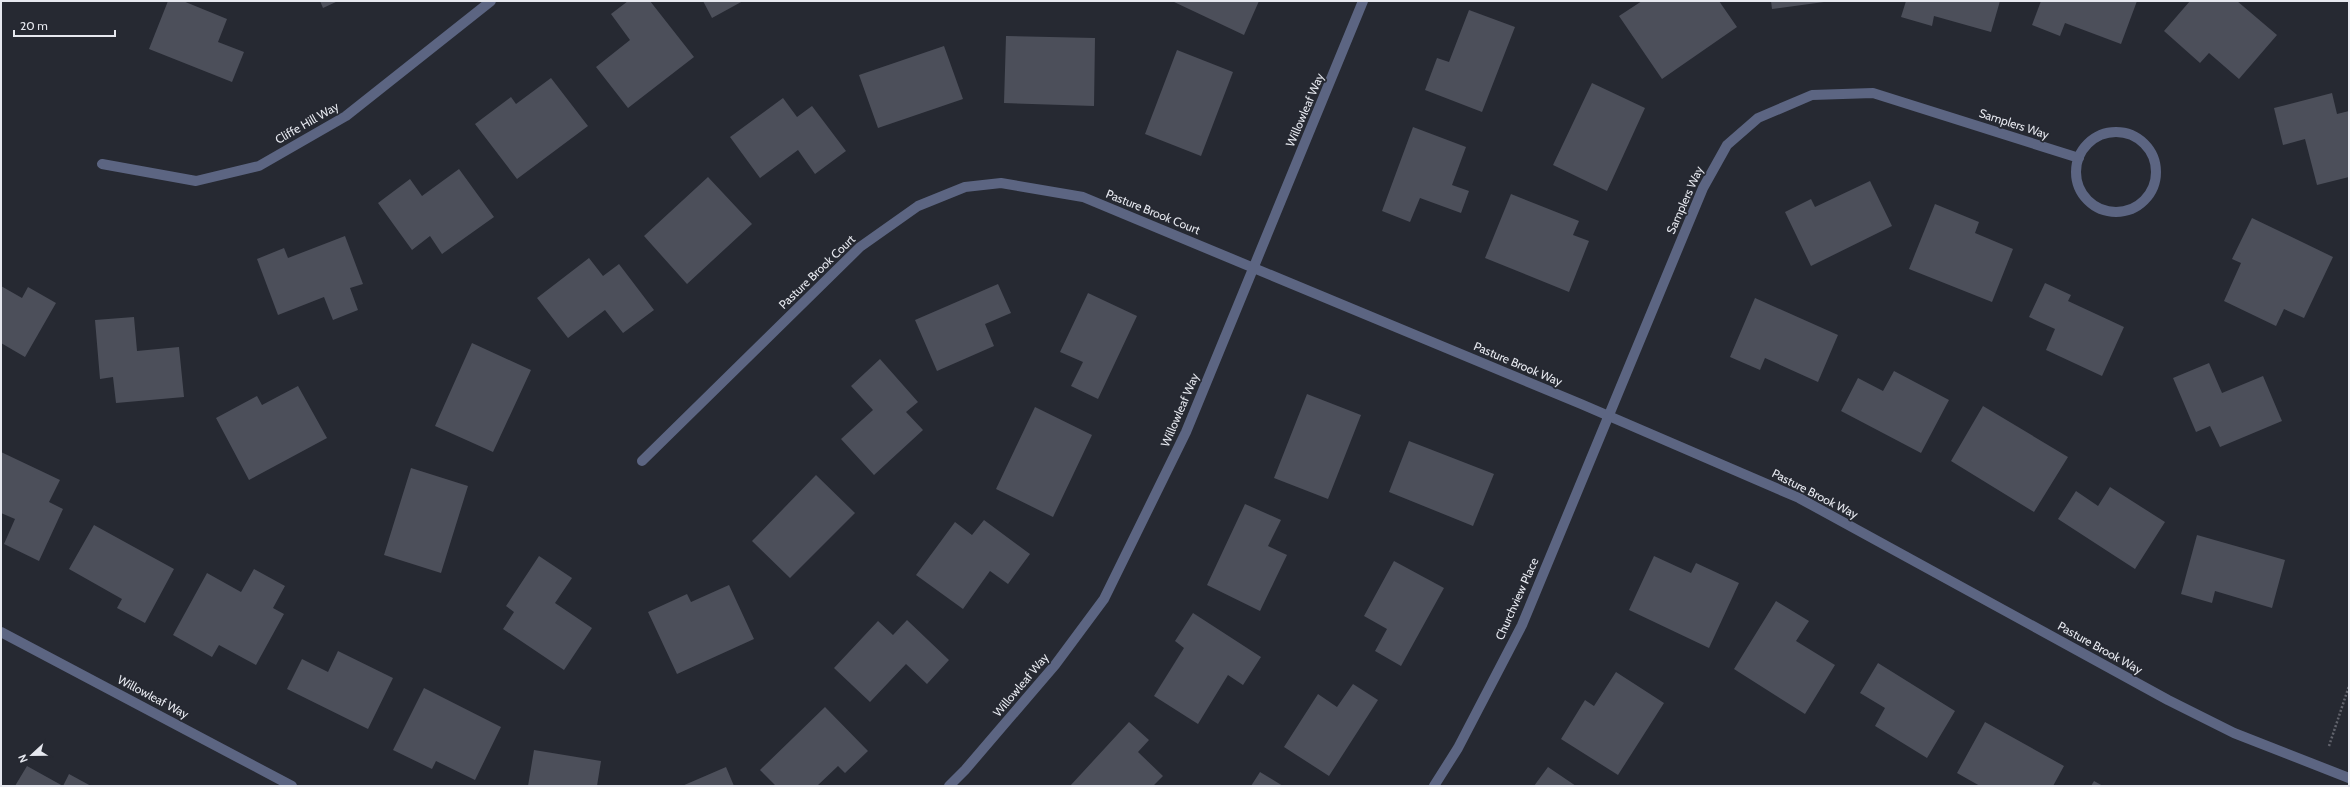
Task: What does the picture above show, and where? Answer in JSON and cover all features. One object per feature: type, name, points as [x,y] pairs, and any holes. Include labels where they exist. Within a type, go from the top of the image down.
[{"type":"street","name":"Cliffe Hill Way","points":[[102,164],[196,181],[259,166],[346,116],[491,1]]},
{"type":"street","name":"Willowleaf Way","points":[[949,786],[966,770],[1055,665],[1104,599],[1186,432],[1363,1]]},
{"type":"street","name":"Samplers Way","points":[[1610,416],[1703,188],[1728,145],[1758,118],[1812,95],[1873,93],[2078,158]]},
{"type":"street","points":[[2109,132],[2123,133],[2136,137],[2146,146],[2154,158],[2156,172],[2154,186],[2147,198],[2136,207],[2123,212],[2109,212],[2096,207],[2085,198],[2079,186],[2076,172],[2078,158],[2085,146],[2096,137],[2109,132]]},
{"type":"street","name":"Pasture Brook Court","points":[[642,461],[860,247],[918,206],[965,187],[1001,183],[1083,197],[1253,267]]},
{"type":"street","name":"Pasture Brook Way","points":[[1253,267],[1610,416],[1798,498],[2168,700],[2234,733],[2349,778]]},
{"type":"street","name":"Churchview Place","points":[[1434,786],[1458,748],[1522,625],[1610,416]]},
{"type":"street","name":"Willowleaf Way","points":[[1,632],[292,786]]},
{"type":"path","points":[[2322,767],[2349,686]]},
{"type":"building","points":[[168,1],[183,1],[227,19],[218,42],[244,52],[232,82],[149,49]]},
{"type":"building","points":[[320,1],[338,1],[323,8]]},
{"type":"building","points":[[628,1],[650,1],[694,57],[628,108],[596,67],[630,40],[611,14]]},
{"type":"building","points":[[703,1],[743,1],[712,18]]},
{"type":"building","points":[[1172,1],[1259,1],[1244,35]]},
{"type":"building","points":[[1642,1],[1719,1],[1737,27],[1662,79],[1619,16]]},
{"type":"building","points":[[1771,1],[1824,1],[1824,2],[1772,9]]},
{"type":"building","points":[[1906,1],[2000,1],[1991,32],[1934,16],[1932,26],[1901,17]]},
{"type":"building","points":[[2041,1],[2137,1],[2121,44],[2065,23],[2060,36],[2032,25]]},
{"type":"building","points":[[2190,1],[2237,1],[2277,35],[2239,79],[2209,53],[2200,63],[2164,31]]},
{"type":"building","points":[[1469,10],[1515,27],[1482,112],[1425,90],[1437,58],[1449,62]]},
{"type":"building","points":[[1006,36],[1095,38],[1094,106],[1004,103]]},
{"type":"building","points":[[944,46],[963,99],[878,128],[859,75]]},
{"type":"building","points":[[1177,50],[1233,72],[1201,156],[1145,134]]},
{"type":"building","points":[[551,78],[588,126],[517,179],[475,124],[511,97],[516,104]]},
{"type":"building","points":[[1592,83],[1645,108],[1607,191],[1553,165]]},
{"type":"building","points":[[2332,93],[2337,114],[2349,111],[2349,177],[2317,185],[2305,139],[2283,145],[2274,108]]},
{"type":"building","points":[[783,98],[797,117],[812,106],[846,151],[815,174],[798,150],[760,178],[730,137]]},
{"type":"building","points":[[1413,127],[1466,147],[1452,185],[1469,191],[1461,213],[1420,198],[1410,222],[1382,211]]},
{"type":"building","points":[[459,169],[494,217],[442,254],[430,236],[412,250],[378,203],[410,179],[422,196]]},
{"type":"building","points":[[708,177],[752,224],[687,284],[644,236]]},
{"type":"building","points":[[1870,181],[1892,226],[1811,266],[1785,212],[1811,199],[1815,207]]},
{"type":"building","points":[[1511,194],[1579,221],[1573,235],[1589,241],[1569,292],[1485,258]]},
{"type":"building","points":[[1935,204],[1979,222],[1975,233],[2013,249],[1992,302],[1909,269]]},
{"type":"building","points":[[2252,218],[2333,257],[2304,318],[2284,309],[2276,326],[2224,301],[2241,263],[2232,259]]},
{"type":"building","points":[[345,236],[363,284],[350,288],[358,310],[333,320],[324,297],[278,315],[257,259],[284,248],[288,258]]},
{"type":"building","points":[[589,258],[603,276],[619,264],[654,310],[623,333],[605,310],[568,338],[537,298]]},
{"type":"building","points":[[2045,283],[2071,295],[2068,301],[2124,327],[2102,376],[2046,350],[2055,329],[2029,317]]},
{"type":"building","points":[[998,284],[1011,313],[985,324],[994,346],[937,371],[915,320]]},
{"type":"building","points":[[1,286],[22,298],[28,287],[56,303],[25,357],[1,343]]},
{"type":"building","points":[[1088,293],[1137,316],[1098,399],[1071,386],[1083,362],[1060,352]]},
{"type":"building","points":[[1755,298],[1838,335],[1818,382],[1765,358],[1760,370],[1730,357]]},
{"type":"building","points":[[134,317],[137,351],[179,347],[184,397],[116,403],[113,377],[100,379],[95,320]]},
{"type":"building","points":[[472,343],[531,370],[493,452],[435,426]]},
{"type":"building","points":[[880,359],[918,402],[906,412],[923,430],[874,475],[841,439],[873,410],[851,386]]},
{"type":"building","points":[[2209,363],[2222,393],[2263,376],[2282,421],[2220,447],[2210,426],[2196,432],[2173,378]]},
{"type":"building","points":[[1894,371],[1949,400],[1921,453],[1841,411],[1858,378],[1883,391]]},
{"type":"building","points":[[298,386],[327,438],[249,480],[216,418],[257,396],[262,405]]},
{"type":"building","points":[[1307,394],[1361,415],[1328,499],[1274,478]]},
{"type":"building","points":[[1983,406],[2068,457],[2034,512],[1951,461]]},
{"type":"building","points":[[1035,407],[1092,435],[1053,517],[996,489]]},
{"type":"building","points":[[1409,441],[1494,474],[1473,526],[1389,492]]},
{"type":"building","points":[[1,452],[60,480],[49,502],[63,509],[39,561],[4,544],[15,519],[1,513]]},
{"type":"building","points":[[411,468],[468,486],[441,573],[384,555]]},
{"type":"building","points":[[816,475],[855,513],[790,578],[752,541]]},
{"type":"building","points":[[2110,487],[2165,522],[2135,569],[2058,519],[2076,491],[2098,506]]},
{"type":"building","points":[[1245,504],[1281,520],[1268,546],[1287,555],[1260,611],[1207,585]]},
{"type":"building","points":[[984,520],[1030,554],[1008,584],[990,571],[963,609],[916,575],[955,522],[972,535]]},
{"type":"building","points":[[94,525],[174,569],[145,623],[117,608],[122,599],[69,569]]},
{"type":"building","points":[[2197,535],[2285,560],[2272,608],[2215,591],[2212,603],[2181,594]]},
{"type":"building","points":[[539,556],[572,578],[555,603],[592,628],[564,670],[503,629],[514,612],[506,606]]},
{"type":"building","points":[[1654,556],[1691,573],[1696,563],[1739,583],[1709,648],[1629,610]]},
{"type":"building","points":[[1394,561],[1444,588],[1401,666],[1375,651],[1387,629],[1364,616]]},
{"type":"building","points":[[254,569],[285,586],[273,608],[284,614],[256,665],[219,645],[212,657],[173,635],[207,573],[241,592]]},
{"type":"building","points":[[729,585],[754,639],[677,674],[648,612],[687,594],[691,602]]},
{"type":"building","points":[[1776,601],[1809,621],[1796,641],[1835,665],[1805,714],[1734,669]]},
{"type":"building","points":[[1193,613],[1261,657],[1243,685],[1228,675],[1198,724],[1154,696],[1184,648],[1175,641]]},
{"type":"building","points":[[907,620],[949,660],[927,684],[906,664],[870,702],[834,668],[878,621],[893,635]]},
{"type":"building","points":[[338,651],[393,678],[368,729],[287,689],[302,659],[328,672]]},
{"type":"building","points":[[1878,663],[1955,711],[1927,758],[1875,726],[1885,708],[1860,693]]},
{"type":"building","points":[[1616,672],[1664,703],[1618,775],[1561,739],[1585,700],[1594,706]]},
{"type":"building","points":[[1353,684],[1378,700],[1329,776],[1284,747],[1318,694],[1337,707]]},
{"type":"building","points":[[424,688],[501,727],[475,780],[436,761],[432,769],[393,750]]},
{"type":"building","points":[[825,707],[868,751],[845,773],[838,766],[817,786],[776,786],[760,770]]},
{"type":"building","points":[[1129,722],[1149,740],[1138,752],[1163,776],[1153,786],[1070,786]]},
{"type":"building","points":[[1985,722],[2064,766],[2053,786],[1980,786],[1957,773]]},
{"type":"building","points":[[534,750],[601,761],[597,786],[528,786]]},
{"type":"building","points":[[27,766],[63,786],[15,786]]},
{"type":"building","points":[[726,767],[734,786],[682,786]]},
{"type":"building","points":[[1548,767],[1576,786],[1534,786]]},
{"type":"building","points":[[1260,772],[1283,786],[1251,786]]},
{"type":"building","points":[[69,774],[91,786],[63,786]]},
{"type":"building","points":[[2094,781],[2103,786],[2091,786]]}]
